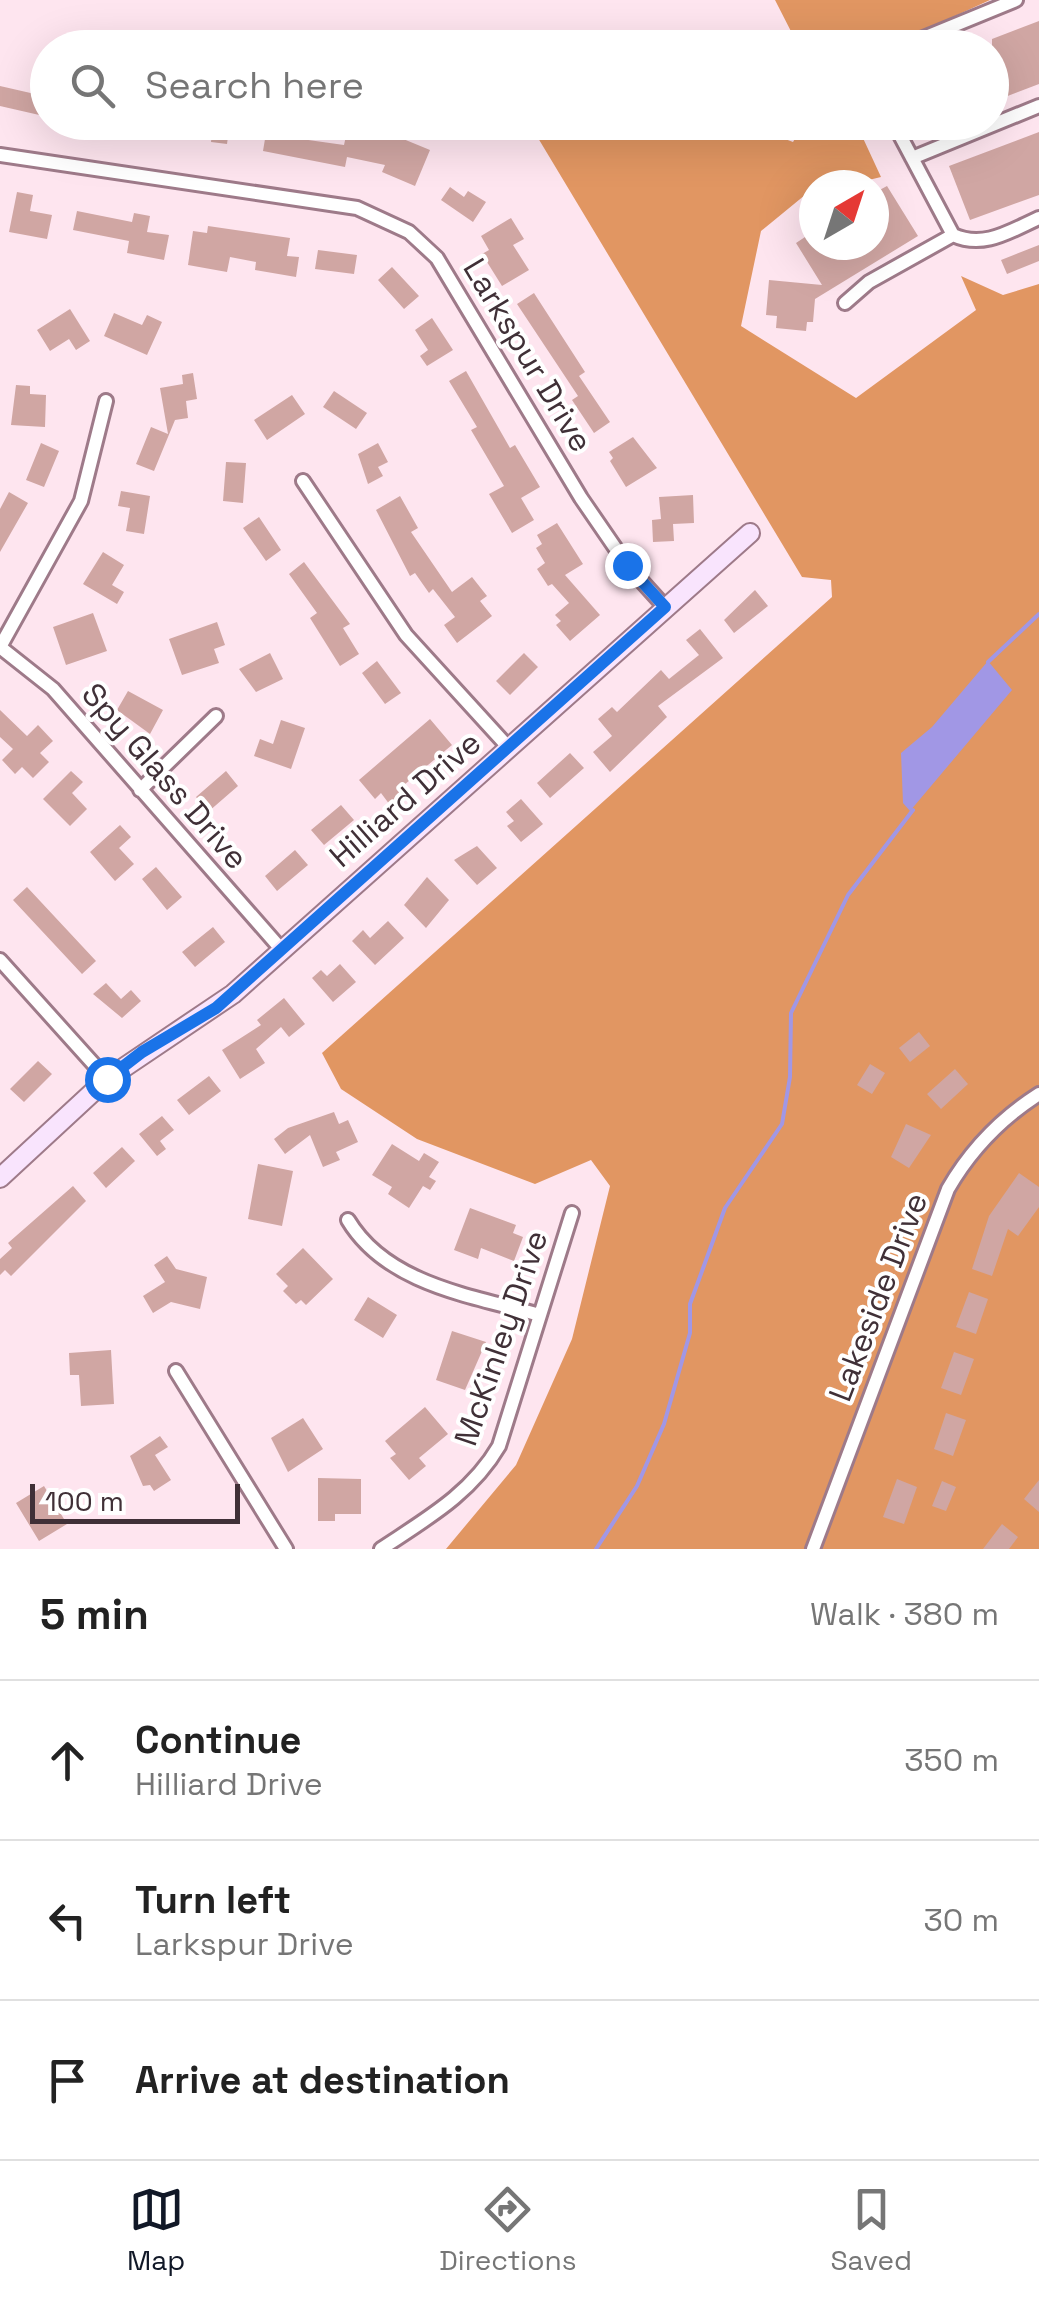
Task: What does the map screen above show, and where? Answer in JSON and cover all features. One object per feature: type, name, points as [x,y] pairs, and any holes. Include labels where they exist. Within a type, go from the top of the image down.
[{"type":"street","points":[[944,30],[1016,0]]},
{"type":"street","points":[[1009,118],[1039,106]]},
{"type":"street","points":[[902,140],[953,235],[968,242],[985,241],[1039,218]]},
{"type":"street","points":[[912,158],[956,140]]},
{"type":"street","name":"Larkspur Drive","points":[[0,155],[356,208],[409,232],[448,273],[581,498],[627,565],[665,607]]},
{"type":"street","points":[[845,303],[869,282],[953,235]]},
{"type":"street","points":[[0,647],[72,524],[88,480],[106,402]]},
{"type":"street","points":[[304,481],[406,635],[509,748]]},
{"type":"street","name":"Hilliard Drive","points":[[0,1178],[107,1079],[142,1052],[216,1008],[750,533]]},
{"type":"street","name":"Spy Glass Drive","points":[[0,647],[53,689],[281,949]]},
{"type":"street","points":[[140,790],[216,716]]},
{"type":"street","points":[[0,960],[107,1079]]},
{"type":"street","name":"Lakeside Drive","points":[[814,1549],[948,1189],[974,1148],[1013,1110],[1039,1094]]},
{"type":"street","name":"McKinley Drive","points":[[381,1549],[482,1475],[499,1446],[572,1214]]},
{"type":"street","points":[[348,1220],[372,1251],[432,1285],[540,1315]]},
{"type":"street","points":[[176,1371],[286,1549]]},
{"type":"shaded area","points":[[775,0],[990,0],[924,30],[790,30]]},
{"type":"shaded area","points":[[539,140],[864,140],[878,170],[799,170],[799,200],[761,231],[741,326],[856,398],[976,310],[961,276],[1003,295],[1039,284],[1039,1549],[446,1549],[516,1465],[572,1339],[610,1186],[591,1160],[535,1184],[417,1139],[341,1089],[322,1053],[832,597],[831,580],[802,577]]},
{"type":"shaded area","points":[[988,661],[1012,690],[910,811],[903,803],[901,753],[932,727]]},
{"type":"building","points":[[1039,21],[1039,84],[1009,95],[1009,32]]},
{"type":"building","points":[[0,86],[30,93],[30,113],[0,106]]},
{"type":"building","points":[[1039,132],[1039,195],[970,220],[949,166]]},
{"type":"building","points":[[265,140],[344,145],[345,140],[406,140],[430,150],[415,186],[382,172],[385,165],[347,157],[345,167],[263,151]]},
{"type":"building","points":[[450,187],[464,197],[468,191],[486,202],[473,222],[441,200]]},
{"type":"building","points":[[889,189],[918,236],[889,254]]},
{"type":"building","points":[[17,192],[33,195],[30,211],[52,215],[47,239],[9,232]]},
{"type":"building","points":[[77,211],[132,222],[134,213],[150,216],[147,232],[169,235],[164,260],[127,253],[129,241],[73,230]]},
{"type":"building","points":[[511,218],[524,239],[513,245],[529,270],[502,286],[482,254],[489,250],[481,236]]},
{"type":"building","points":[[208,226],[290,238],[287,256],[299,257],[296,277],[255,270],[256,262],[230,257],[227,272],[188,265],[193,231],[207,233]]},
{"type":"building","points":[[1039,245],[1039,261],[1007,274],[1001,260]]},
{"type":"building","points":[[318,250],[357,255],[354,274],[315,269]]},
{"type":"building","points":[[807,260],[879,260],[815,299],[813,322],[807,322],[806,331],[776,328],[777,316],[766,315],[769,280],[822,285]]},
{"type":"building","points":[[392,267],[419,296],[404,309],[378,280]]},
{"type":"building","points":[[534,293],[585,372],[579,376],[610,422],[594,433],[572,400],[578,396],[517,304]]},
{"type":"building","points":[[70,309],[90,341],[76,350],[69,339],[50,351],[37,330]]},
{"type":"building","points":[[114,313],[142,325],[147,315],[162,322],[147,355],[104,336]]},
{"type":"building","points":[[432,318],[453,350],[427,366],[420,356],[428,350],[415,330]]},
{"type":"building","points":[[466,371],[510,448],[515,445],[540,487],[521,498],[534,520],[512,533],[489,494],[504,486],[471,430],[477,427],[449,381]]},
{"type":"building","points":[[193,373],[197,399],[186,401],[188,418],[175,420],[154,471],[136,464],[151,427],[168,434],[160,388],[183,384],[182,375]]},
{"type":"building","points":[[16,385],[30,386],[30,394],[46,395],[45,427],[11,425]]},
{"type":"building","points":[[334,391],[367,413],[356,429],[323,407]]},
{"type":"building","points":[[292,395],[305,414],[267,440],[254,420]]},
{"type":"building","points":[[633,437],[657,468],[626,487],[610,461],[613,458],[609,452]]},
{"type":"building","points":[[41,443],[59,451],[44,487],[26,480]]},
{"type":"building","points":[[378,443],[388,462],[378,467],[383,476],[368,484],[358,454]]},
{"type":"building","points":[[226,462],[246,463],[243,503],[223,501]]},
{"type":"building","points":[[121,491],[150,496],[144,534],[126,531],[130,508],[118,506]]},
{"type":"building","points":[[9,492],[28,503],[0,552],[0,509]]},
{"type":"building","points":[[693,495],[694,523],[673,524],[674,541],[653,542],[652,520],[661,519],[659,497]]},
{"type":"building","points":[[400,496],[418,528],[411,532],[452,592],[472,577],[487,596],[480,601],[492,616],[457,643],[444,625],[455,617],[433,589],[429,593],[415,573],[410,576],[376,510]]},
{"type":"building","points":[[259,517],[281,550],[266,561],[243,528]]},
{"type":"building","points":[[557,523],[583,564],[565,575],[600,615],[570,641],[556,625],[561,621],[555,615],[569,603],[552,584],[548,586],[537,569],[545,563],[536,548],[542,544],[537,535]]},
{"type":"building","points":[[103,552],[124,565],[112,585],[124,592],[117,604],[83,584]]},
{"type":"building","points":[[304,562],[350,624],[343,628],[359,654],[340,666],[310,618],[317,613],[289,574]]},
{"type":"building","points":[[755,590],[768,606],[734,633],[724,620]]},
{"type":"building","points":[[93,613],[107,651],[66,665],[53,627]]},
{"type":"building","points":[[217,622],[225,645],[214,649],[219,663],[182,675],[169,639]]},
{"type":"building","points":[[700,629],[723,658],[658,706],[667,717],[610,772],[593,752],[612,736],[598,719],[612,707],[617,712],[661,670],[669,679],[699,655],[686,640]]},
{"type":"building","points":[[270,653],[283,679],[256,692],[239,669]]},
{"type":"building","points":[[524,653],[538,667],[510,695],[496,681]]},
{"type":"building","points":[[377,661],[401,693],[385,704],[362,673]]},
{"type":"building","points":[[128,691],[163,710],[150,734],[117,710]]},
{"type":"building","points":[[0,710],[27,736],[38,725],[53,741],[40,753],[49,762],[33,778],[22,767],[15,774],[2,760],[13,749],[0,737]]},
{"type":"building","points":[[430,719],[452,745],[404,785],[408,790],[390,805],[381,793],[375,799],[359,780]]},
{"type":"building","points":[[281,720],[305,728],[291,769],[254,756],[260,739],[273,744]]},
{"type":"building","points":[[570,753],[584,768],[550,798],[537,783]]},
{"type":"building","points":[[71,771],[83,782],[72,793],[87,809],[70,826],[43,799]]},
{"type":"building","points":[[226,771],[238,786],[208,812],[196,797]]},
{"type":"building","points":[[521,799],[543,824],[521,842],[507,826],[514,821],[506,812]]},
{"type":"building","points":[[341,805],[354,820],[324,845],[311,830]]},
{"type":"building","points":[[120,825],[131,837],[119,848],[134,864],[115,881],[90,852]]},
{"type":"building","points":[[477,846],[497,868],[477,885],[454,860]]},
{"type":"building","points":[[295,850],[308,865],[277,891],[265,876]]},
{"type":"building","points":[[156,867],[182,897],[167,910],[142,879]]},
{"type":"building","points":[[427,877],[449,900],[426,928],[404,905]]},
{"type":"building","points":[[27,887],[96,961],[82,974],[13,900]]},
{"type":"building","points":[[388,921],[404,938],[375,965],[352,941],[363,930],[370,938]]},
{"type":"building","points":[[213,927],[225,942],[195,967],[182,952]]},
{"type":"building","points":[[340,964],[356,982],[333,1002],[312,978],[321,970],[327,976]]},
{"type":"building","points":[[106,983],[121,999],[131,990],[141,1001],[122,1018],[93,994]]},
{"type":"building","points":[[284,998],[305,1024],[289,1037],[281,1027],[256,1049],[265,1063],[240,1079],[222,1050],[261,1025],[257,1020]]},
{"type":"building","points":[[919,1032],[930,1046],[910,1062],[899,1048]]},
{"type":"building","points":[[38,1061],[52,1074],[24,1102],[10,1089]]},
{"type":"building","points":[[870,1064],[885,1073],[872,1094],[857,1085]]},
{"type":"building","points":[[955,1069],[968,1084],[941,1109],[927,1094]]},
{"type":"building","points":[[209,1076],[221,1091],[189,1115],[177,1100]]},
{"type":"building","points":[[334,1112],[339,1124],[348,1120],[358,1142],[336,1152],[340,1160],[323,1167],[310,1135],[285,1154],[274,1139],[288,1128]]},
{"type":"building","points":[[162,1116],[174,1130],[160,1141],[166,1149],[157,1156],[139,1134]]},
{"type":"building","points":[[906,1124],[931,1135],[909,1168],[891,1157]]},
{"type":"building","points":[[392,1144],[419,1161],[424,1153],[439,1162],[429,1177],[436,1181],[430,1190],[423,1186],[409,1208],[388,1194],[392,1187],[372,1175]]},
{"type":"building","points":[[122,1147],[135,1161],[106,1188],[93,1173]]},
{"type":"building","points":[[258,1164],[293,1171],[282,1226],[248,1219]]},
{"type":"building","points":[[1019,1173],[1039,1187],[1039,1207],[1018,1236],[1008,1229],[992,1276],[972,1269],[989,1216]]},
{"type":"building","points":[[73,1186],[86,1201],[11,1276],[5,1270],[0,1275],[0,1259],[12,1248],[8,1243]]},
{"type":"building","points":[[470,1208],[516,1225],[513,1233],[523,1237],[514,1261],[481,1248],[478,1259],[454,1250]]},
{"type":"building","points":[[303,1248],[333,1279],[306,1305],[301,1300],[296,1304],[283,1291],[288,1286],[276,1274]]},
{"type":"building","points":[[167,1256],[176,1269],[207,1277],[200,1309],[171,1302],[153,1313],[143,1296],[165,1282],[154,1265]]},
{"type":"building","points":[[969,1292],[988,1299],[976,1334],[956,1327]]},
{"type":"building","points":[[368,1297],[397,1315],[383,1338],[354,1320]]},
{"type":"building","points":[[452,1331],[486,1342],[465,1390],[436,1380]]},
{"type":"building","points":[[111,1350],[114,1404],[81,1406],[79,1375],[70,1375],[69,1353]]},
{"type":"building","points":[[954,1352],[974,1359],[961,1395],[941,1388]]},
{"type":"building","points":[[425,1407],[448,1434],[419,1458],[426,1466],[409,1480],[390,1458],[396,1454],[385,1441]]},
{"type":"building","points":[[946,1413],[966,1420],[953,1456],[934,1449]]},
{"type":"building","points":[[303,1418],[323,1449],[288,1472],[271,1438]]},
{"type":"building","points":[[160,1436],[168,1447],[155,1455],[171,1480],[154,1491],[150,1485],[143,1486],[130,1456]]},
{"type":"building","points":[[318,1478],[361,1479],[361,1514],[335,1514],[335,1521],[318,1521]]},
{"type":"building","points":[[897,1479],[917,1487],[904,1524],[883,1517]]},
{"type":"building","points":[[1039,1480],[1039,1512],[1024,1499]]},
{"type":"building","points":[[942,1481],[956,1487],[946,1511],[932,1506]]},
{"type":"building","points":[[44,1486],[67,1524],[39,1541],[16,1503]]},
{"type":"building","points":[[1002,1524],[1018,1537],[1009,1549],[983,1549]]},
{"type":"waterway","points":[[988,662],[1039,614]]},
{"type":"waterway","points":[[596,1549],[637,1486],[664,1424],[690,1333],[690,1304],[725,1208],[782,1124],[790,1077],[791,1013],[848,895],[913,810]]},
{"type":"route","points":[[107,1079],[142,1052],[216,1008],[665,607],[627,565]]}]
